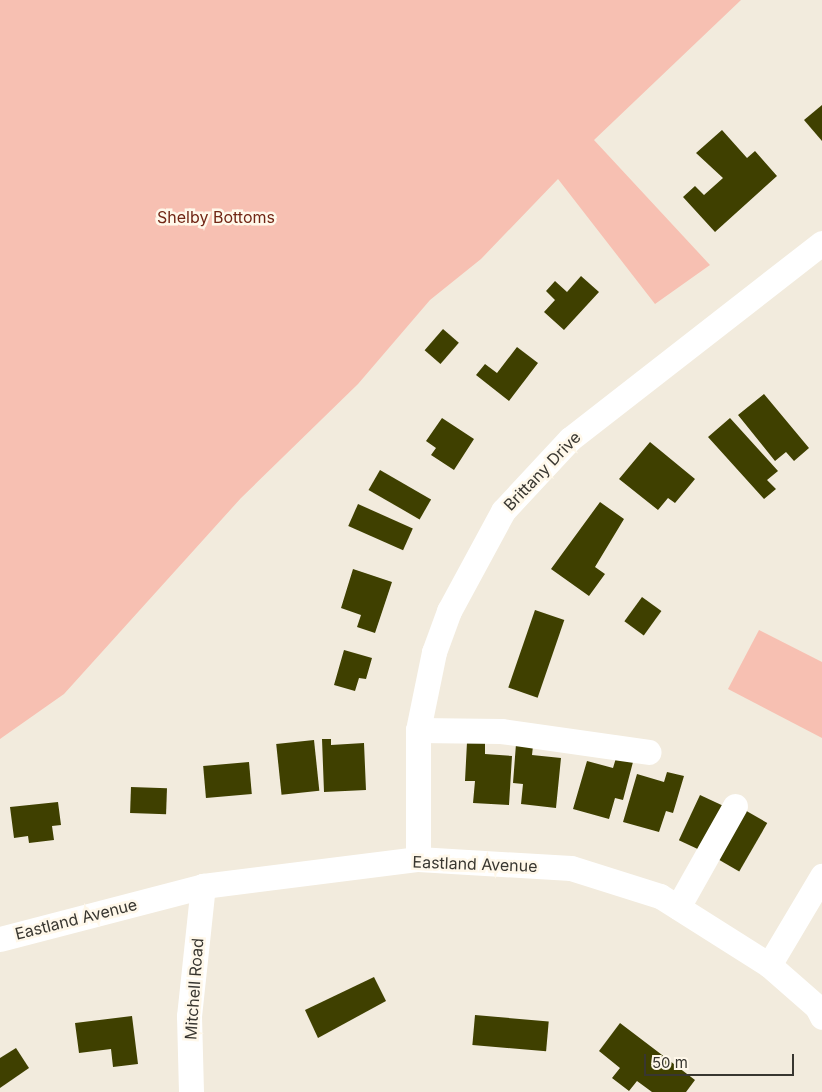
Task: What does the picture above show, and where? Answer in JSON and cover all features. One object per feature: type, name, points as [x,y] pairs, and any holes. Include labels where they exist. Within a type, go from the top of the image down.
[{"type":"street","name":"Brittany Drive","points":[[418,859],[418,730],[434,652],[449,611],[504,511],[570,439],[822,243]]},
{"type":"street","points":[[418,730],[501,731],[650,752]]},
{"type":"street","points":[[678,907],[735,806]]},
{"type":"street","name":"Eastland Avenue","points":[[0,939],[203,886],[418,859],[571,868],[660,896],[770,964],[816,1007],[822,1017]]},
{"type":"street","points":[[770,964],[822,876]]},
{"type":"street","name":"Mitchell Road","points":[[191,1092],[189,1016],[203,886]]},
{"type":"green space","name":"Shelby Bottoms","points":[[0,0],[741,0],[594,140],[710,265],[655,304],[558,179],[481,259],[430,300],[358,384],[241,498],[64,694],[0,739]]},
{"type":"green space","points":[[759,630],[822,662],[822,738],[728,689]]},
{"type":"building","points":[[822,105],[822,141],[804,120]]},
{"type":"building","points":[[722,130],[747,158],[755,151],[777,176],[715,232],[683,197],[695,186],[704,195],[723,178],[696,153]]},
{"type":"building","points":[[581,276],[599,292],[564,330],[544,312],[555,300],[546,291],[555,281],[567,292]]},
{"type":"building","points":[[443,329],[459,343],[440,364],[425,350]]},
{"type":"building","points":[[517,347],[538,363],[509,401],[476,375],[485,364],[497,373]]},
{"type":"building","points":[[764,394],[809,448],[794,461],[786,452],[775,461],[738,415]]},
{"type":"building","points":[[442,418],[474,439],[454,470],[431,455],[436,448],[426,441]]},
{"type":"building","points":[[730,418],[778,471],[767,480],[776,489],[764,499],[708,437]]},
{"type":"building","points":[[650,442],[695,479],[675,503],[668,498],[658,510],[619,479]]},
{"type":"building","points":[[380,470],[431,499],[420,519],[368,490]]},
{"type":"building","points":[[600,502],[624,519],[595,567],[605,574],[589,596],[551,569]]},
{"type":"building","points":[[358,504],[413,528],[403,550],[348,526]]},
{"type":"building","points":[[353,569],[392,582],[375,633],[357,627],[361,615],[341,608]]},
{"type":"building","points":[[642,597],[661,611],[644,635],[624,621]]},
{"type":"building","points":[[535,610],[564,620],[538,698],[508,688]]},
{"type":"building","points":[[344,650],[372,658],[366,679],[359,678],[355,691],[334,685]]},
{"type":"building","points":[[322,739],[331,739],[331,745],[364,743],[366,790],[324,792]]},
{"type":"building","points":[[314,740],[319,791],[282,795],[276,744]]},
{"type":"building","points":[[467,742],[485,743],[485,754],[512,756],[509,805],[473,803],[475,781],[465,781]]},
{"type":"building","points":[[516,744],[533,746],[532,755],[561,758],[556,808],[521,804],[523,784],[513,783]]},
{"type":"building","points":[[616,758],[633,762],[623,800],[615,798],[609,819],[573,809],[587,761],[613,768]]},
{"type":"building","points":[[249,762],[252,794],[206,798],[203,766]]},
{"type":"building","points":[[667,772],[684,776],[673,813],[666,811],[659,832],[623,822],[637,774],[664,782]]},
{"type":"building","points":[[131,787],[167,788],[166,814],[130,813]]},
{"type":"building","points":[[700,795],[726,807],[705,853],[679,840]]},
{"type":"building","points":[[58,802],[61,825],[52,826],[54,840],[29,843],[28,836],[14,838],[10,807]]},
{"type":"building","points":[[743,809],[767,823],[739,871],[715,857]]},
{"type":"building","points":[[374,977],[386,1001],[318,1038],[305,1010]]},
{"type":"building","points":[[475,1015],[549,1021],[546,1051],[472,1045]]},
{"type":"building","points":[[132,1016],[138,1064],[113,1067],[111,1049],[79,1053],[75,1023]]},
{"type":"building","points":[[620,1023],[695,1080],[686,1092],[652,1092],[637,1081],[629,1091],[612,1078],[620,1068],[599,1051]]},
{"type":"building","points":[[16,1048],[29,1068],[0,1088],[0,1058]]}]
